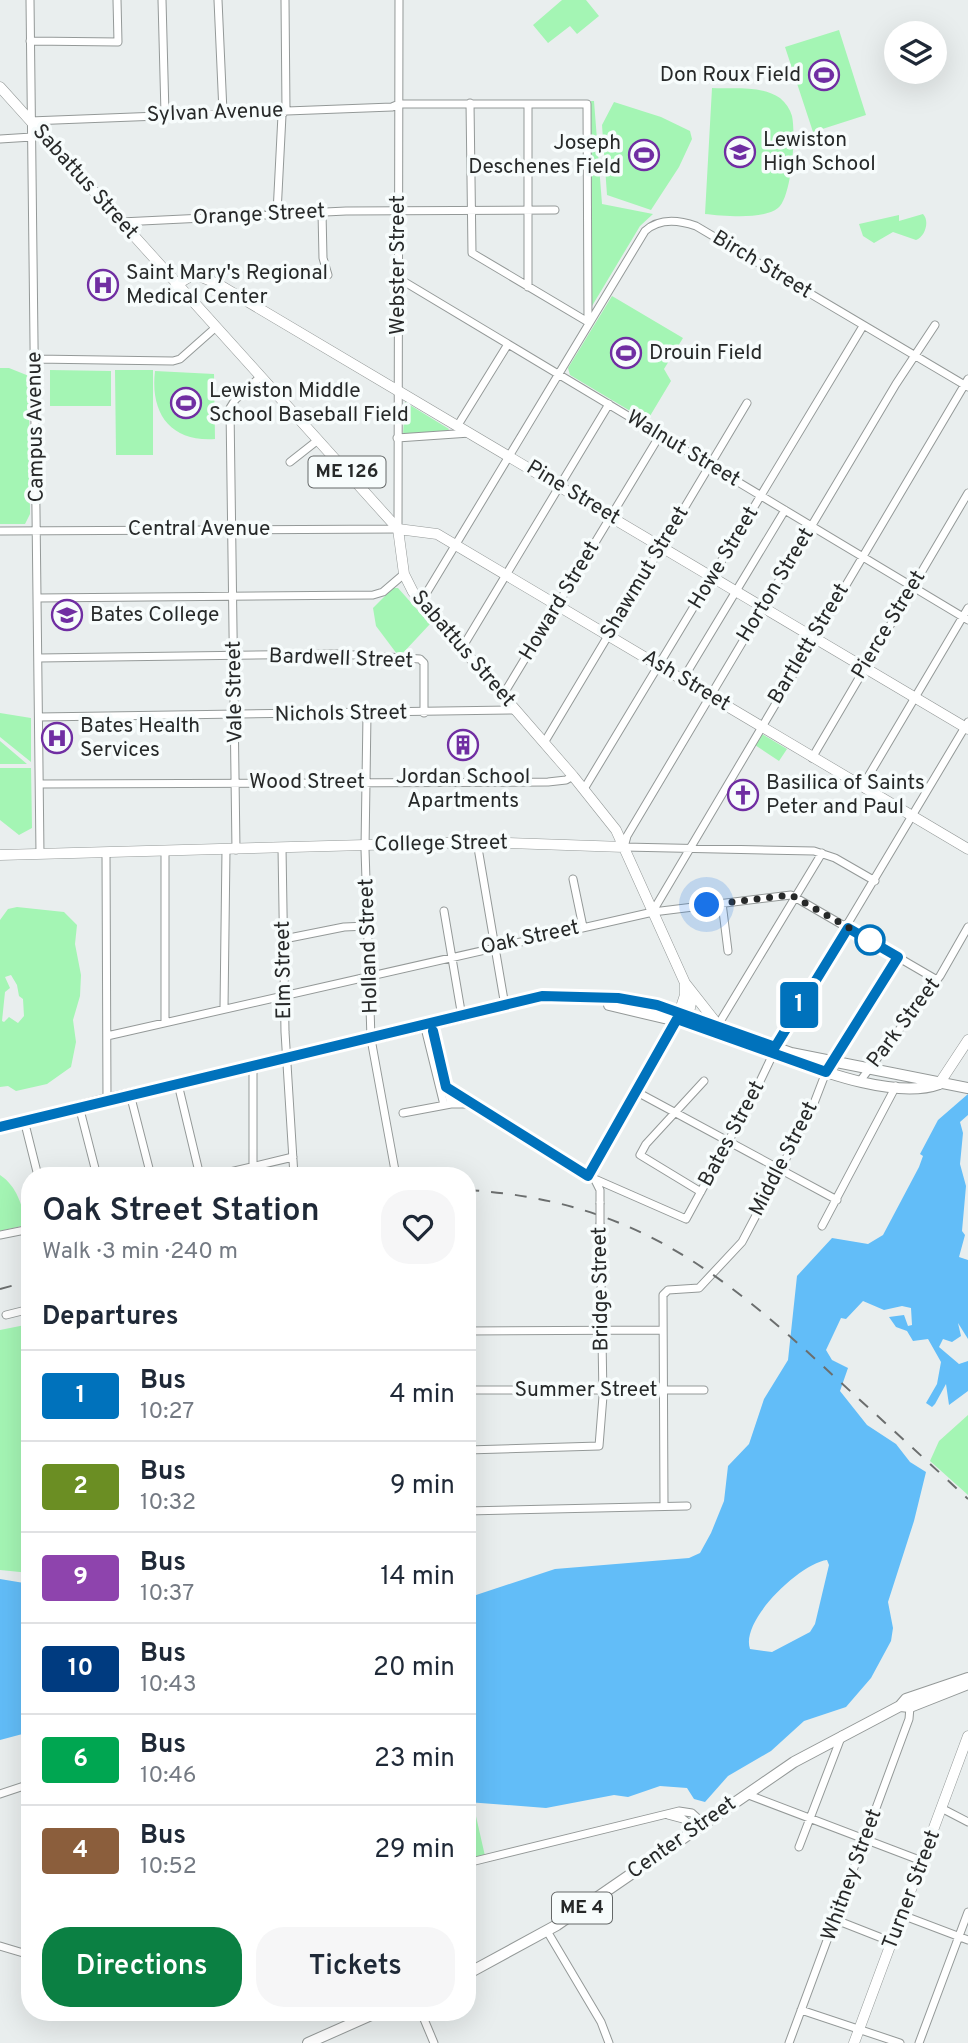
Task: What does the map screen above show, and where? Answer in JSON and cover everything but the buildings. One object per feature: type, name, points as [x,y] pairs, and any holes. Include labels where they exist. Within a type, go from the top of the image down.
[{"type":"highway","points":[[0,1127],[107,1099],[427,1026],[533,997],[579,996],[628,1000],[774,1050],[928,1078],[939,1084],[966,1086]]},
{"type":"highway","points":[[683,1017],[718,1025],[826,1072],[860,1081],[926,1089],[939,1084]]},
{"type":"highway","name":"Center Street","points":[[476,1968],[547,1931],[745,1794],[842,1734],[905,1706],[906,1699],[963,1681],[968,1691]]},
{"type":"highway","points":[[308,2043],[352,2021]]},
{"type":"main road","name":"Sabattus Street","points":[[0,87],[259,378],[398,529],[404,574],[421,602],[573,776],[616,830],[685,983]]},
{"type":"main road","name":"Pine Street","points":[[176,285],[189,275],[202,276],[398,389],[915,698],[967,726]]},
{"type":"main road","name":"Ash Street","points":[[398,529],[433,532],[558,604],[812,758],[966,845]]},
{"type":"main road","name":"College Street","points":[[0,855],[477,842],[624,848]]},
{"type":"main road","points":[[685,983],[718,1025]]},
{"type":"main road","points":[[683,1017],[691,998],[685,983]]},
{"type":"main road","points":[[939,1084],[968,1040]]},
{"type":"main road","name":"Turner Street","points":[[854,2043],[968,1736]]},
{"type":"street","name":"Campus Avenue","points":[[30,0],[40,854]]},
{"type":"street","points":[[30,41],[118,42],[117,0]]},
{"type":"street","points":[[162,0],[165,114]]},
{"type":"street","points":[[218,0],[223,112]]},
{"type":"street","points":[[277,213],[282,115],[286,110],[285,0]]},
{"type":"street","name":"Webster Street","points":[[398,529],[399,0]]},
{"type":"street","points":[[470,103],[472,253],[588,322]]},
{"type":"street","name":"Sylvan Avenue","points":[[30,121],[393,107],[398,104],[587,104],[588,322]]},
{"type":"street","points":[[528,104],[528,286]]},
{"type":"street","points":[[0,139],[32,138]]},
{"type":"street","name":"Orange Street","points":[[120,222],[277,213],[555,211]]},
{"type":"street","points":[[322,212],[323,258],[328,275]]},
{"type":"street","name":"Birch Street","points":[[421,602],[588,322],[645,231],[654,223],[676,221],[702,229],[863,326],[967,384]]},
{"type":"street","name":"Walnut Street","points":[[398,278],[965,618]]},
{"type":"street","name":"Horton Street","points":[[624,848],[627,836],[710,695],[914,355],[935,325]]},
{"type":"street","name":"Howe Street","points":[[584,789],[863,326]]},
{"type":"street","points":[[35,359],[173,361],[215,328]]},
{"type":"street","points":[[458,425],[508,344]]},
{"type":"street","name":"Vale Street","points":[[224,1008],[236,782],[230,408],[234,400],[259,378]]},
{"type":"street","name":"Bartlett Street","points":[[653,912],[760,725],[967,384]]},
{"type":"street","name":"Shawmut Street","points":[[544,743],[747,403]]},
{"type":"street","points":[[462,648],[609,404]]},
{"type":"street","points":[[397,438],[472,433]]},
{"type":"street","name":"Howard Street","points":[[503,695],[660,435]]},
{"type":"street","points":[[290,462],[318,440]]},
{"type":"street","name":"Pierce Street","points":[[812,758],[968,493]]},
{"type":"street","points":[[683,680],[785,510]]},
{"type":"street","name":"Central Avenue","points":[[0,531],[398,529]]},
{"type":"street","points":[[38,598],[234,598],[377,594],[404,574]]},
{"type":"street","points":[[862,787],[965,618],[968,608]]},
{"type":"street","name":"Bardwell Street","points":[[39,658],[338,654],[419,659],[424,663],[424,713]]},
{"type":"street","name":"Nichols Street","points":[[39,717],[516,710]]},
{"type":"street","name":"Holland Street","points":[[367,714],[366,844],[371,1039],[394,1167]]},
{"type":"street","name":"Bates Street","points":[[588,1176],[686,1219],[774,1050],[967,726]]},
{"type":"street","name":"Wood Street","points":[[40,784],[548,782],[566,780],[573,776]]},
{"type":"street","points":[[477,842],[505,1006]]},
{"type":"street","name":"Elm Street","points":[[282,848],[287,1059],[294,1167]]},
{"type":"street","name":"College Street","points":[[624,848],[822,853],[875,881]]},
{"type":"street","points":[[106,852],[107,1099]]},
{"type":"street","points":[[165,852],[165,1022]]},
{"type":"street","points":[[718,1025],[822,853]]},
{"type":"street","points":[[573,879],[583,927]]},
{"type":"street","name":"Oak Street","points":[[107,1036],[495,945],[653,912],[791,895],[795,897]]},
{"type":"street","points":[[795,897],[937,980]]},
{"type":"street","points":[[722,903],[728,951]]},
{"type":"street","points":[[444,911],[462,1017]]},
{"type":"street","points":[[284,939],[344,927],[368,926]]},
{"type":"street","name":"Park Street","points":[[860,1081],[937,980],[968,927]]},
{"type":"street","name":"Middle Street","points":[[663,1330],[665,1292],[696,1289],[709,1280],[742,1242],[811,1111],[826,1072],[898,957]]},
{"type":"street","points":[[446,1087],[588,1176],[683,1017]]},
{"type":"street","points":[[427,1026],[433,1031],[446,1087],[447,1104]]},
{"type":"street","points":[[427,1026],[426,1032],[447,1104]]},
{"type":"street","points":[[247,1068],[253,1166]]},
{"type":"street","points":[[701,1192],[640,1156],[646,1144],[704,1081]]},
{"type":"street","points":[[178,1084],[198,1167]]},
{"type":"street","points":[[822,1226],[896,1086]]},
{"type":"street","points":[[637,1092],[837,1200]]},
{"type":"street","points":[[130,1094],[150,1167]]},
{"type":"street","points":[[402,1113],[447,1104],[470,1104]]},
{"type":"street","points":[[79,1106],[95,1167]]},
{"type":"street","points":[[24,1120],[36,1167]]},
{"type":"street","points":[[249,1167],[293,1157]]},
{"type":"street","name":"Bridge Street","points":[[476,1450],[597,1447],[600,1443],[603,1390],[600,1203],[598,1184],[588,1176]]},
{"type":"street","points":[[0,1235],[21,1232]]},
{"type":"street","points":[[6,1315],[21,1311]]},
{"type":"street","points":[[476,1331],[663,1330],[664,1506]]},
{"type":"street","name":"Summer Street","points":[[476,1391],[704,1390]]},
{"type":"street","points":[[476,1511],[687,1506]]},
{"type":"street","name":"Whitney Street","points":[[789,2043],[909,1719],[905,1706]]},
{"type":"street","points":[[799,1847],[842,1734]]},
{"type":"street","points":[[0,1794],[21,1787]]},
{"type":"street","points":[[745,1794],[922,1861]]},
{"type":"street","points":[[943,1809],[968,1822]]},
{"type":"street","points":[[476,1861],[688,1811],[700,1827]]},
{"type":"street","points":[[919,2043],[968,1912]]},
{"type":"street","points":[[902,1915],[968,1940]]},
{"type":"street","points":[[836,1920],[891,1942]]},
{"type":"street","points":[[547,1931],[601,2022],[609,2043]]},
{"type":"street","points":[[0,1946],[21,1952]]},
{"type":"street","points":[[802,2010],[900,2043]]},
{"type":"street","points":[[425,2021],[434,2043]]},
{"type":"green space","points":[[562,0],[586,0],[599,16],[577,34],[570,26],[548,43],[533,25]]},
{"type":"green space","name":"Don Roux Field","points":[[839,30],[866,115],[813,132],[785,47]]},
{"type":"green space","points":[[712,88],[764,91],[780,98],[790,111],[793,136],[790,179],[783,202],[771,212],[743,216],[705,214]]},
{"type":"green space","points":[[591,101],[594,101],[602,204],[653,214],[640,226],[592,306]]},
{"type":"green space","name":"Joseph Deschenes Field","points":[[614,102],[661,117],[690,131],[692,139],[679,167],[651,210],[607,195],[602,125]]},
{"type":"green space","points":[[923,214],[926,228],[916,240],[893,232],[874,243],[863,236],[859,224],[899,215],[899,221]]},
{"type":"green space","name":"Drouin Field","points":[[612,296],[683,338],[664,369],[671,381],[647,421],[570,375],[568,368]]},
{"type":"green space","points":[[0,368],[9,368],[29,376],[30,514],[25,524],[0,524]]},
{"type":"green space","points":[[50,370],[111,371],[111,406],[50,406]]},
{"type":"green space","points":[[115,370],[153,370],[153,455],[116,455]]},
{"type":"green space","name":"Lewiston Middle School Baseball Field","points":[[155,371],[214,374],[215,439],[186,436],[166,422],[156,400]]},
{"type":"green space","points":[[405,402],[449,429],[447,432],[403,435]]},
{"type":"green space","points":[[393,588],[398,588],[430,624],[402,654],[397,654],[376,626],[373,608]]},
{"type":"green space","points":[[0,713],[31,718],[31,762],[0,737]]},
{"type":"green space","points":[[762,734],[787,749],[779,761],[755,745]]},
{"type":"green space","points":[[0,741],[27,764],[0,764]]},
{"type":"green space","points":[[0,768],[31,768],[32,828],[19,835],[0,820]]},
{"type":"green space","points":[[17,907],[64,912],[77,925],[75,944],[81,975],[80,996],[73,1020],[76,1042],[71,1067],[47,1084],[16,1091],[8,1086],[0,1087],[0,920],[8,909]],"holes":[[[11,975],[19,996],[23,999],[24,1016],[18,1023],[9,1017],[4,1022],[5,992],[10,988],[5,977]]]},
{"type":"green space","points":[[0,1175],[11,1185],[21,1204],[21,1226],[0,1231]]},
{"type":"green space","points":[[21,1326],[21,1572],[0,1570],[0,1330]]},
{"type":"green space","points":[[968,1415],[968,1495],[930,1461],[939,1441]]},
{"type":"green space","points":[[476,1816],[485,1856],[476,1857]]},
{"type":"water","points":[[968,1094],[968,1115],[960,1122],[963,1133],[960,1164],[966,1186],[962,1231],[965,1235],[959,1257],[968,1260],[968,1339],[958,1323],[961,1336],[952,1342],[943,1339],[939,1347],[959,1364],[968,1361],[968,1391],[949,1405],[946,1384],[932,1407],[926,1403],[937,1384],[941,1362],[928,1339],[913,1341],[907,1331],[896,1327],[889,1317],[904,1315],[908,1326],[912,1325],[911,1308],[902,1306],[884,1310],[863,1301],[846,1319],[841,1318],[826,1350],[832,1360],[848,1368],[840,1391],[867,1425],[896,1444],[910,1462],[926,1472],[914,1521],[888,1602],[893,1628],[891,1641],[871,1678],[846,1707],[804,1721],[771,1751],[728,1776],[705,1802],[694,1799],[687,1788],[660,1786],[628,1797],[614,1795],[546,1808],[476,1803],[476,1595],[555,1569],[689,1558],[700,1553],[724,1501],[728,1466],[749,1444],[764,1399],[788,1360],[797,1276],[832,1238],[868,1244],[883,1235],[919,1167],[923,1156],[920,1154],[938,1120]],"holes":[[[827,1560],[829,1565],[815,1624],[810,1632],[772,1652],[750,1649],[749,1637],[754,1623],[775,1595],[803,1571]]]},
{"type":"water","points":[[0,1579],[21,1582],[21,1734],[0,1740]]},
{"type":"railway","points":[[476,1191],[526,1197],[579,1209],[627,1226],[671,1248],[713,1275],[796,1341],[968,1499]]},
{"type":"railway","points":[[0,1289],[21,1283]]},
{"type":"bus line","name":"1","points":[[0,1127],[140,1091],[287,1059],[542,996],[618,998],[657,1005],[695,1016],[775,1047],[848,928],[898,957],[826,1072],[677,1019],[588,1176],[446,1087],[433,1031]]},
{"type":"place","name":"Don Roux Field","points":[[824,75]]},
{"type":"place","name":"Lewiston High School","points":[[740,152]]},
{"type":"place","name":"Joseph Deschenes Field","points":[[644,155]]},
{"type":"place","name":"Saint Mary's Regional Medical Center","points":[[103,285]]},
{"type":"place","name":"Drouin Field","points":[[626,353]]},
{"type":"place","name":"Lewiston Middle School Baseball Field","points":[[186,403]]},
{"type":"place","name":"Bates College","points":[[67,615]]},
{"type":"place","name":"Bates Health Services","points":[[57,738]]},
{"type":"place","name":"Jordan School Apartments","points":[[463,745]]},
{"type":"place","name":"Basilica of Saints Peter and Paul","points":[[743,795]]},
{"type":"route","points":[[707,905],[791,895],[874,942],[870,940]]}]
